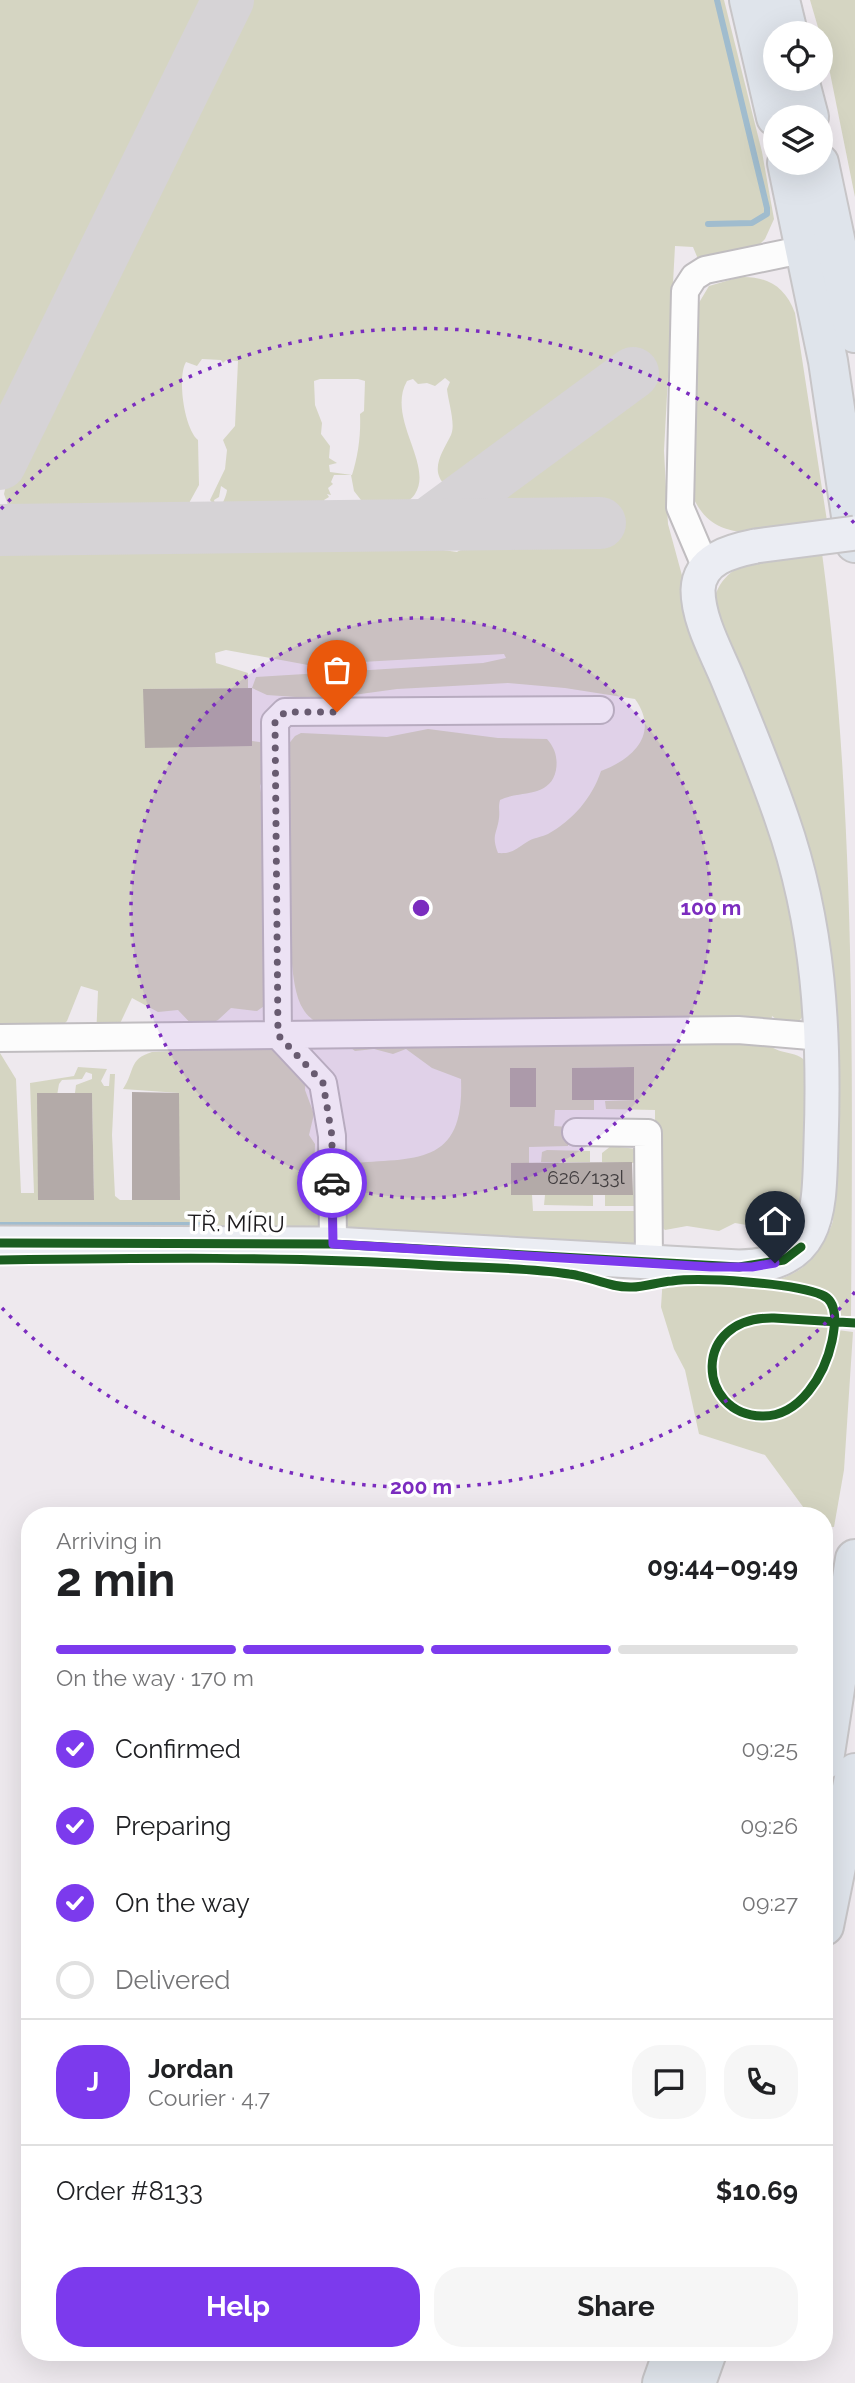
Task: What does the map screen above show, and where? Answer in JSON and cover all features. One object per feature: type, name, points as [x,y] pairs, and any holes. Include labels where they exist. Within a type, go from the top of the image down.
[{"type":"highway","points":[[749,0],[773,105]]},
{"type":"highway","points":[[780,0],[785,21]]},
{"type":"highway","points":[[794,175],[833,244],[830,373],[855,543]]},
{"type":"highway","points":[[821,175],[833,244],[855,333]]},
{"type":"highway","points":[[833,1702],[855,1559]]},
{"type":"highway","points":[[833,1882],[855,1773]]},
{"type":"highway","points":[[662,2383],[694,2365]]},
{"type":"main road","points":[[822,1037],[816,959],[807,905],[779,811],[702,613],[698,587],[706,568],[728,552],[855,533]]},
{"type":"main road","name":"TŘ. MÍRU","points":[[0,1243],[333,1244],[752,1267],[784,1260],[801,1247],[815,1220],[820,1188],[822,1037]]},
{"type":"lane","points":[[706,568],[680,507],[685,291],[694,277],[705,270],[833,244]]},
{"type":"lane","points":[[333,1244],[332,1136],[323,1083],[278,1035],[275,722],[285,712],[600,710]]},
{"type":"lane","points":[[0,1038],[738,1030],[822,1037]]},
{"type":"lane","points":[[576,1132],[648,1133],[649,1263]]},
{"type":"green space","points":[[0,0],[202,0],[207,17],[168,93],[170,98],[142,144],[126,178],[127,183],[114,202],[0,432]]},
{"type":"green space","points":[[252,0],[724,0],[762,152],[763,175],[766,175],[774,219],[765,239],[757,247],[698,259],[693,247],[675,246],[664,451],[668,524],[693,616],[787,867],[807,1011],[796,1025],[780,1022],[772,1016],[768,1045],[805,1060],[812,1076],[801,1211],[789,1236],[789,1217],[752,1226],[735,1223],[719,1231],[687,1226],[665,1230],[655,1221],[655,1110],[606,1109],[605,1101],[634,1100],[633,1067],[572,1068],[572,1100],[594,1100],[594,1110],[555,1110],[554,1126],[568,1127],[568,1146],[529,1147],[529,1163],[511,1163],[511,1195],[532,1195],[533,1211],[644,1211],[635,1250],[348,1229],[343,1222],[343,1164],[412,1158],[429,1153],[444,1144],[454,1130],[460,1108],[461,1079],[432,1068],[406,1049],[393,1054],[374,1049],[355,1051],[351,1048],[352,1042],[315,1022],[302,1006],[294,982],[287,932],[291,904],[288,890],[287,746],[301,733],[387,737],[428,729],[498,738],[547,739],[556,757],[553,779],[541,790],[500,800],[495,842],[498,853],[507,853],[548,834],[573,815],[587,799],[601,771],[623,760],[639,744],[645,723],[635,699],[565,688],[508,683],[397,689],[324,699],[267,695],[252,688],[256,677],[483,663],[506,658],[504,654],[308,665],[226,650],[215,653],[216,663],[248,673],[248,688],[144,689],[146,748],[252,741],[266,743],[265,774],[260,786],[268,839],[263,858],[267,1004],[257,1011],[231,1008],[218,1020],[197,1030],[178,1010],[158,1012],[132,998],[117,1030],[96,1039],[98,991],[81,986],[67,1021],[59,1029],[0,1032],[0,545],[95,546],[184,542],[211,534],[226,540],[251,535],[253,532],[357,528],[437,544],[443,550],[457,552],[501,542],[592,538],[598,534],[603,519],[595,513],[564,518],[530,519],[466,511],[613,408],[631,378],[621,364],[568,401],[573,406],[566,413],[561,407],[552,411],[446,486],[438,473],[438,467],[452,430],[447,389],[450,382],[445,378],[435,386],[418,384],[413,379],[407,381],[402,395],[402,410],[419,469],[419,482],[414,496],[398,508],[399,514],[384,510],[383,514],[366,502],[353,509],[354,513],[350,510],[330,512],[319,508],[295,513],[246,510],[238,518],[239,510],[232,503],[220,520],[225,508],[218,512],[227,490],[221,486],[219,497],[214,500],[216,508],[210,500],[225,469],[227,450],[223,440],[235,426],[238,361],[226,360],[223,363],[221,360],[202,359],[197,366],[186,362],[182,379],[183,402],[189,425],[198,440],[199,485],[183,514],[135,513],[133,518],[129,514],[93,515],[90,524],[70,517],[49,515],[36,522],[36,517],[29,517],[8,505],[4,494],[7,481],[50,398],[91,306],[129,238],[139,209],[141,212],[222,55],[244,3],[250,4]],"holes":[[[314,381],[365,381],[364,411],[360,414],[359,445],[352,475],[330,472],[329,465],[337,463],[329,458],[330,446],[321,434],[322,423],[315,405]],[[334,475],[351,475],[354,491],[361,500],[346,509],[327,509],[324,500],[329,497],[327,494],[331,495],[328,488],[333,484],[331,482]]]},
{"type":"green space","points":[[810,0],[855,0],[855,197],[833,88],[833,21],[816,21]]},
{"type":"green space","points":[[740,277],[759,278],[774,284],[786,296],[795,313],[827,521],[768,531],[731,530],[715,523],[701,511],[691,492],[697,306],[709,286]]},
{"type":"green space","points":[[822,553],[841,742],[850,933],[851,1316],[829,1317],[830,1329],[853,1332],[844,1470],[834,1527],[833,1507],[803,1507],[765,1455],[699,1434],[685,1370],[674,1349],[661,1307],[663,1276],[740,1283],[764,1282],[785,1277],[804,1266],[820,1248],[833,1221],[837,1011],[833,980],[713,604],[719,587],[728,575],[741,566],[772,558]]},
{"type":"green space","points":[[269,1046],[293,1060],[306,1073],[305,1090],[314,1114],[309,1135],[315,1144],[314,1172],[303,1180],[309,1198],[319,1196],[323,1182],[324,1220],[318,1229],[0,1233],[0,1053],[16,1079],[21,1193],[34,1193],[30,1083],[74,1076],[78,1067],[107,1069],[101,1081],[104,1086],[109,1086],[110,1074],[115,1074],[112,1135],[115,1196],[120,1200],[179,1200],[179,1093],[123,1089],[135,1062],[152,1052]],"holes":[[[86,1072],[92,1074],[92,1079],[76,1085],[75,1093],[92,1094],[94,1200],[39,1200],[59,1084],[62,1080],[82,1079]]]},
{"type":"green space","points":[[611,1146],[637,1149],[644,1206],[605,1206],[605,1195],[633,1194],[634,1163],[602,1162],[602,1153]]},
{"type":"green space","points":[[590,1151],[590,1162],[541,1162],[542,1152]]},
{"type":"green space","points":[[545,1195],[593,1195],[593,1206],[544,1205]]},
{"type":"building","points":[[252,688],[252,746],[145,748],[143,689]]},
{"type":"building","points":[[634,1067],[634,1100],[572,1100],[572,1068]]},
{"type":"building","points":[[510,1068],[536,1068],[536,1107],[510,1107]]},
{"type":"building","points":[[132,1092],[179,1093],[180,1200],[132,1200]]},
{"type":"building","points":[[37,1093],[92,1093],[94,1200],[38,1200]]},
{"type":"building","points":[[632,1162],[633,1195],[511,1195],[511,1163]]},
{"type":"waterway","points":[[708,224],[752,223],[767,214],[717,0]]},
{"type":"waterway","points":[[0,1225],[200,1225]]},
{"type":"taxiway","points":[[0,464],[228,0]]},
{"type":"taxiway","points":[[428,524],[633,373]]},
{"type":"taxiway","points":[[0,530],[600,523]]},
{"type":"cycle path","points":[[0,1243],[333,1244],[739,1267],[784,1260],[801,1247]]},
{"type":"cycle path","points":[[0,1260],[215,1258],[376,1262],[552,1272],[577,1275],[624,1287],[686,1280],[748,1282],[791,1287],[822,1295],[831,1303],[833,1309],[835,1322],[829,1354],[823,1367],[809,1391],[799,1401],[776,1414],[762,1416],[740,1411],[725,1400],[715,1384],[712,1366],[716,1348],[728,1332],[747,1322],[774,1318],[855,1323]]},
{"type":"way so far","points":[[332,1183],[332,1136],[323,1083],[278,1035],[275,722],[285,712],[337,712]]},
{"type":"route","points":[[332,1183],[333,1244],[711,1267],[752,1267],[775,1263]]}]
